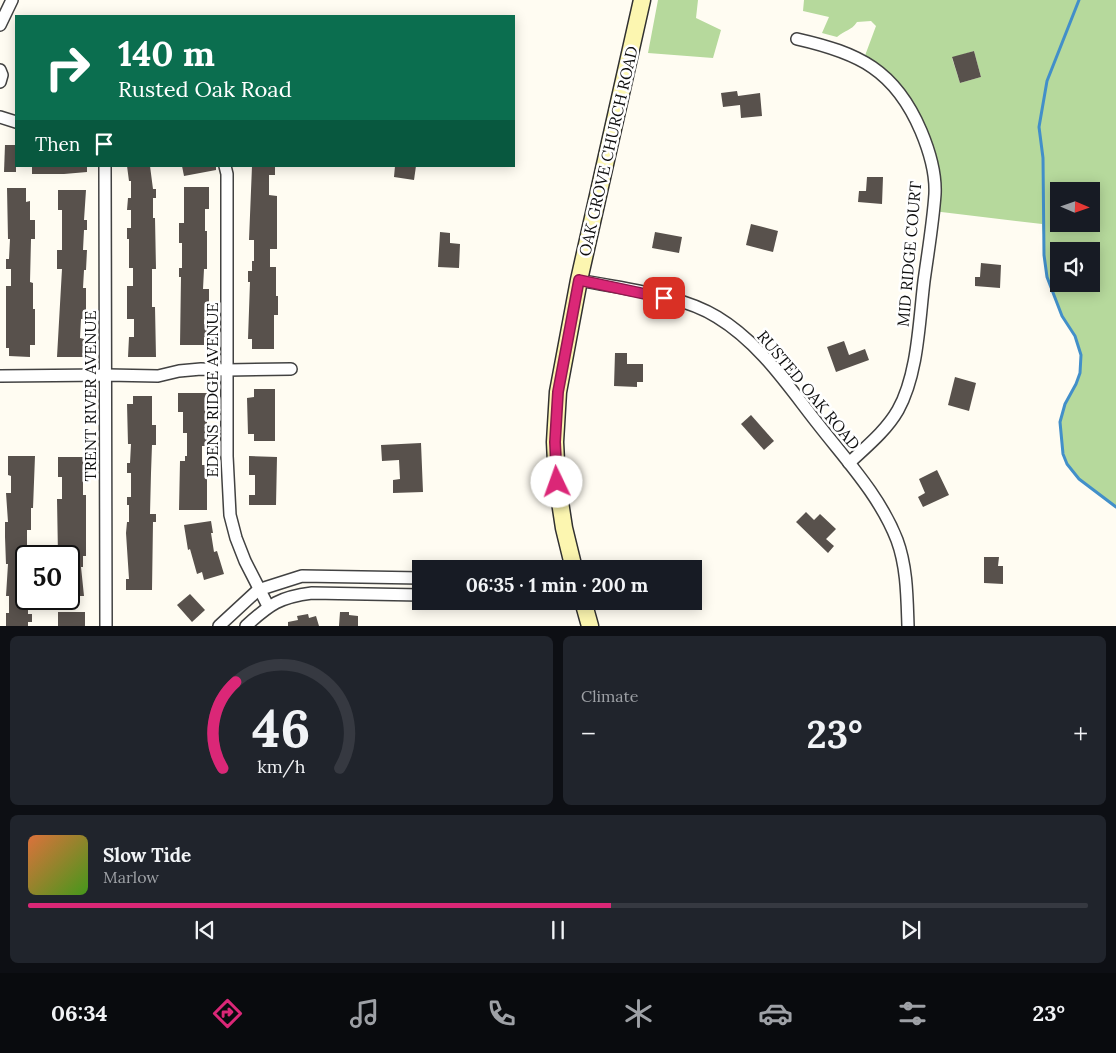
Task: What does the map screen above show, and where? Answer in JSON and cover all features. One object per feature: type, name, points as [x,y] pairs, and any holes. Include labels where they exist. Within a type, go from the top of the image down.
[{"type":"main road","name":"OAK GROVE CHURCH ROAD","points":[[572,560],[564,528],[557,482],[555,442],[558,392],[579,280],[642,0]]},
{"type":"main road","points":[[586,610],[590,626]]},
{"type":"street","points":[[0,25],[12,0]]},
{"type":"street","name":"MID RIDGE COURT","points":[[797,39],[829,46],[852,55],[873,67],[892,84],[906,101],[914,115],[925,140],[932,165],[935,193],[916,349],[909,382],[898,410],[875,439],[849,463]]},
{"type":"street","points":[[0,70],[2,75],[0,82]]},
{"type":"street","points":[[0,117],[15,122]]},
{"type":"street","name":"TRENT RIVER AVENUE","points":[[106,167],[106,626]]},
{"type":"street","name":"EDENS RIDGE AVENUE","points":[[226,167],[228,220],[227,456],[230,515],[236,538],[258,590],[268,606]]},
{"type":"street","name":"RUSTED OAK ROAD","points":[[579,280],[681,301],[716,317],[742,335],[763,356],[849,463],[881,508],[896,538],[904,565],[908,626]]},
{"type":"street","points":[[0,376],[158,376],[179,371],[201,369],[291,369]]},
{"type":"street","points":[[219,626],[258,590],[302,576],[412,578]]},
{"type":"street","points":[[246,626],[268,606],[296,595],[312,593],[412,595]]},
{"type":"green space","points":[[658,0],[698,0],[696,18],[721,30],[713,58],[648,53]]},
{"type":"green space","points":[[804,0],[1116,0],[1116,507],[1079,479],[1067,464],[1063,454],[1060,422],[1065,404],[1080,373],[1081,355],[1075,336],[1062,316],[1053,292],[1100,292],[1100,242],[1050,242],[1050,285],[1047,277],[1042,224],[933,211],[935,193],[914,115],[863,61],[876,26],[871,21],[857,22],[837,37],[822,33],[829,17],[803,11]],"holes":[[[974,51],[981,77],[960,83],[952,58]]]},
{"type":"building","points":[[974,51],[981,77],[960,83],[952,57]]},
{"type":"building","points":[[737,91],[738,96],[760,93],[762,116],[741,118],[740,105],[723,107],[721,93]]},
{"type":"building","points":[[5,145],[15,145],[16,172],[4,172]]},
{"type":"building","points":[[32,167],[87,167],[87,172],[32,174]]},
{"type":"building","points":[[127,167],[150,167],[153,189],[156,189],[156,198],[153,198],[153,218],[155,218],[156,269],[152,269],[152,307],[155,307],[156,357],[128,357],[129,337],[134,337],[134,319],[127,319],[127,286],[133,286],[133,268],[129,268],[129,239],[127,239],[127,228],[131,228],[131,210],[127,210],[128,198],[131,198],[131,181],[129,181]]},
{"type":"building","points":[[182,167],[216,167],[216,170],[184,176]]},
{"type":"building","points":[[252,167],[275,167],[275,175],[269,175],[269,195],[277,196],[277,249],[270,249],[270,267],[276,267],[276,296],[278,296],[278,315],[274,315],[274,349],[252,349],[252,339],[248,339],[250,282],[248,282],[248,271],[252,271],[252,261],[254,261],[254,240],[249,240]]},
{"type":"building","points":[[395,167],[416,167],[414,180],[394,177]]},
{"type":"building","points":[[867,177],[883,177],[882,204],[858,202],[859,191],[866,191]]},
{"type":"building","points":[[184,187],[209,187],[209,209],[205,209],[207,269],[204,269],[203,289],[209,289],[209,303],[205,303],[204,324],[208,324],[208,338],[204,337],[204,345],[180,345],[181,277],[179,277],[179,268],[182,268],[182,243],[179,243],[179,223],[184,223]]},
{"type":"building","points":[[7,188],[26,188],[26,202],[30,201],[30,220],[35,220],[35,239],[31,239],[30,282],[33,283],[35,345],[30,345],[30,357],[9,356],[9,348],[6,348],[6,286],[11,286],[11,269],[6,269],[6,259],[9,259],[10,239],[8,239]]},
{"type":"building","points":[[58,190],[86,190],[84,220],[87,220],[87,230],[84,230],[83,250],[87,250],[83,288],[86,288],[86,319],[81,319],[80,338],[84,339],[84,357],[57,357],[62,269],[57,269],[57,250],[62,250],[62,210],[58,210]]},
{"type":"building","points":[[751,224],[778,231],[773,252],[746,245]]},
{"type":"building","points":[[440,232],[450,233],[450,243],[460,244],[459,268],[438,267]]},
{"type":"building","points":[[655,232],[682,237],[679,253],[652,248]]},
{"type":"building","points":[[981,263],[1001,265],[1000,288],[975,286],[975,277],[980,277]]},
{"type":"building","points":[[844,341],[849,355],[865,349],[869,360],[836,372],[827,347]]},
{"type":"building","points":[[615,353],[627,353],[627,364],[643,364],[643,382],[637,382],[637,387],[614,386]]},
{"type":"building","points":[[955,377],[976,383],[969,411],[948,405]]},
{"type":"building","points":[[254,389],[275,389],[275,441],[254,441],[254,434],[248,434],[247,398],[254,397]]},
{"type":"building","points":[[178,393],[207,393],[207,446],[202,446],[202,465],[207,465],[207,510],[179,510],[180,461],[185,461],[185,456],[187,456],[187,433],[183,433],[183,412],[178,412]]},
{"type":"building","points":[[133,396],[152,396],[152,425],[156,425],[156,445],[152,445],[150,514],[156,514],[156,522],[153,522],[152,590],[126,590],[126,579],[129,579],[126,533],[127,522],[129,522],[127,497],[131,497],[131,473],[127,473],[127,463],[130,463],[131,444],[128,444],[127,404],[133,404]]},
{"type":"building","points":[[751,415],[774,441],[764,450],[741,424]]},
{"type":"building","points":[[421,443],[423,492],[393,493],[393,480],[400,479],[399,460],[382,461],[381,445]]},
{"type":"building","points":[[8,456],[35,456],[31,530],[27,530],[27,545],[15,545],[15,610],[28,610],[28,614],[32,614],[32,622],[28,622],[28,626],[6,626],[6,613],[9,613],[9,596],[6,596],[8,564],[6,564],[5,522],[8,522],[6,493],[11,493],[11,476],[8,475]]},
{"type":"building","points":[[249,456],[277,457],[276,505],[249,505],[249,495],[255,495],[255,475],[249,475]]},
{"type":"building","points":[[58,457],[86,457],[86,477],[83,477],[83,495],[86,495],[86,556],[83,556],[83,567],[81,567],[84,596],[80,596],[80,545],[58,545],[57,499],[62,499],[62,477],[58,477]]},
{"type":"building","points":[[937,470],[949,495],[923,507],[918,497],[925,493],[919,479]]},
{"type":"building","points":[[806,512],[814,520],[820,514],[836,529],[826,539],[834,546],[828,553],[796,522]]},
{"type":"building","points":[[211,521],[214,552],[217,551],[224,574],[204,580],[202,572],[197,574],[190,549],[188,550],[184,525]]},
{"type":"building","points":[[984,557],[999,557],[998,566],[1003,566],[1003,584],[984,583]]},
{"type":"building","points":[[190,594],[205,610],[192,622],[177,605]]},
{"type":"building","points":[[58,612],[85,612],[85,626],[58,626]]},
{"type":"building","points":[[340,612],[349,612],[349,615],[358,616],[358,626],[339,626]]},
{"type":"building","points":[[308,614],[309,618],[316,616],[319,626],[288,626],[288,622],[298,620],[297,616]]},
{"type":"waterway","points":[[1079,0],[1047,81],[1039,127],[1043,158],[1044,255],[1047,277],[1062,316],[1075,336],[1081,355],[1080,373],[1065,404],[1060,422],[1063,454],[1067,464],[1079,479],[1116,507]]},
{"type":"route","points":[[557,482],[555,442],[558,392],[579,280],[664,298]]}]
